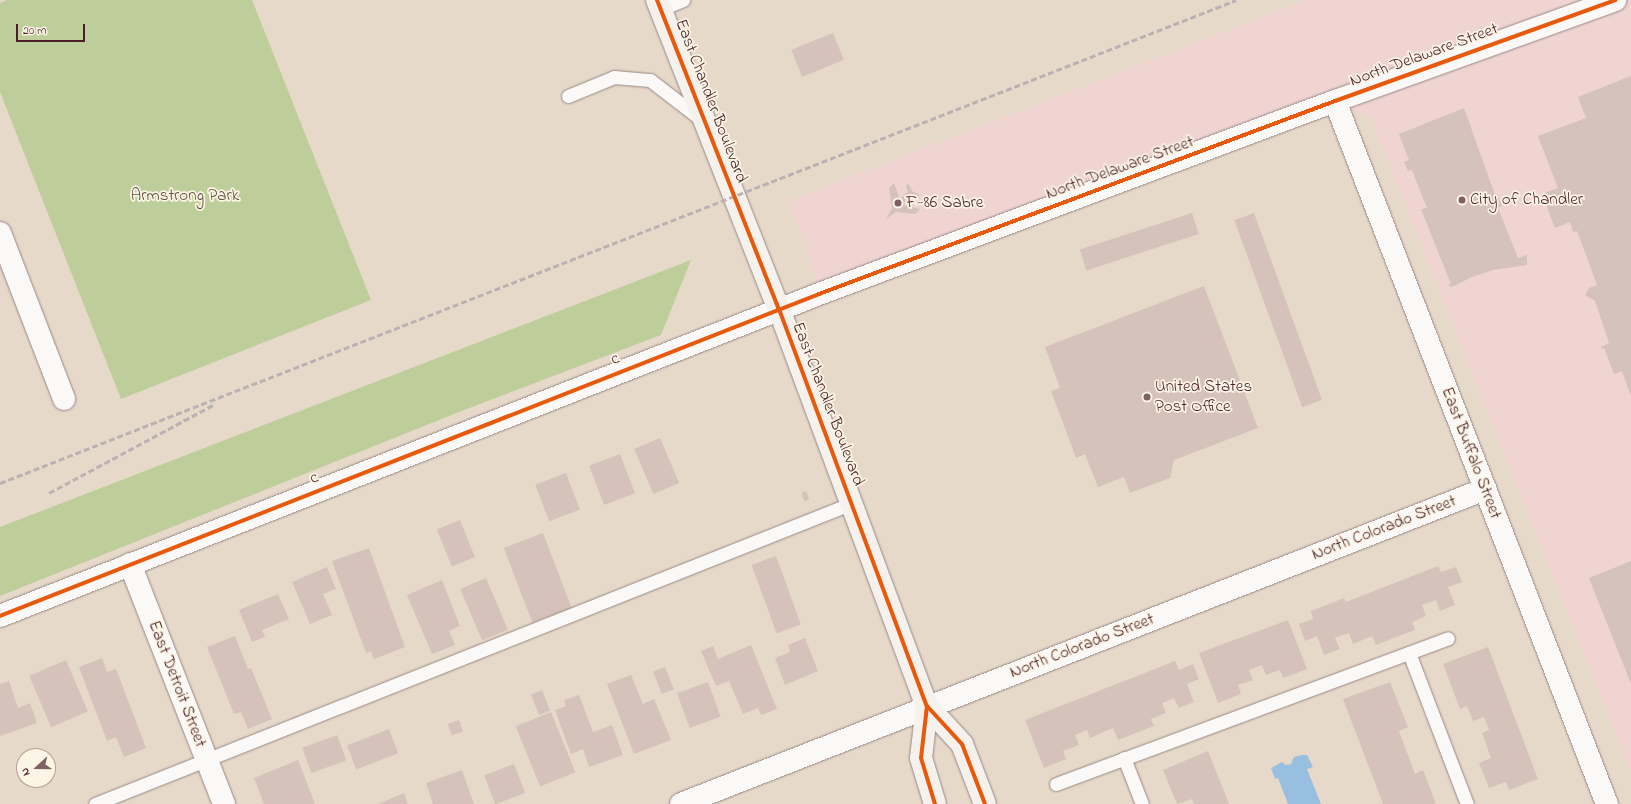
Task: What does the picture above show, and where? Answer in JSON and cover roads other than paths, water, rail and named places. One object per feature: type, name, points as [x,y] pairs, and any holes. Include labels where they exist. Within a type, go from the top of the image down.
[{"type":"main road","name":"East Chandler Boulevard","points":[[659,5],[779,309],[927,706],[962,744],[985,804]]},
{"type":"main road","name":"East Chandler Boulevard","points":[[927,706],[921,758],[935,804]]},
{"type":"street","name":"North Delaware Street","points":[[637,365],[779,309],[1335,101],[1615,0]]},
{"type":"street","name":"East Buffalo Street","points":[[1335,101],[1607,804]]},
{"type":"street","points":[[0,232],[7,270],[64,399]]},
{"type":"street","name":"c","points":[[0,616],[637,365]]},
{"type":"street","name":"North Colorado Street","points":[[681,804],[927,706],[1485,489]]},
{"type":"street","name":"East Detroit Street","points":[[130,564],[224,804]]},
{"type":"lane","points":[[659,5],[683,0]]},
{"type":"lane","points":[[568,96],[614,78],[650,80],[706,123]]},
{"type":"lane","points":[[95,804],[852,503]]},
{"type":"lane","points":[[1056,784],[1448,638]]},
{"type":"lane","points":[[1409,653],[1467,804]]},
{"type":"lane","points":[[1124,758],[1142,804]]},
{"type":"water","points":[[1307,755],[1313,767],[1307,769],[1321,804],[1288,804],[1278,778],[1275,779],[1271,768],[1282,762],[1286,765],[1291,764],[1294,757]]},
{"type":"railway","points":[[0,483],[1236,0]]},
{"type":"railway","points":[[49,493],[215,404]]},
{"type":"place","name":"City of Chandler","points":[[1462,200]]},
{"type":"place","name":"F-86 Sabre","points":[[898,203]]},
{"type":"place","name":"United States Post Office","points":[[1147,397]]},
{"type":"park label","name":"Armstrong Park","points":[[185,196]]}]
